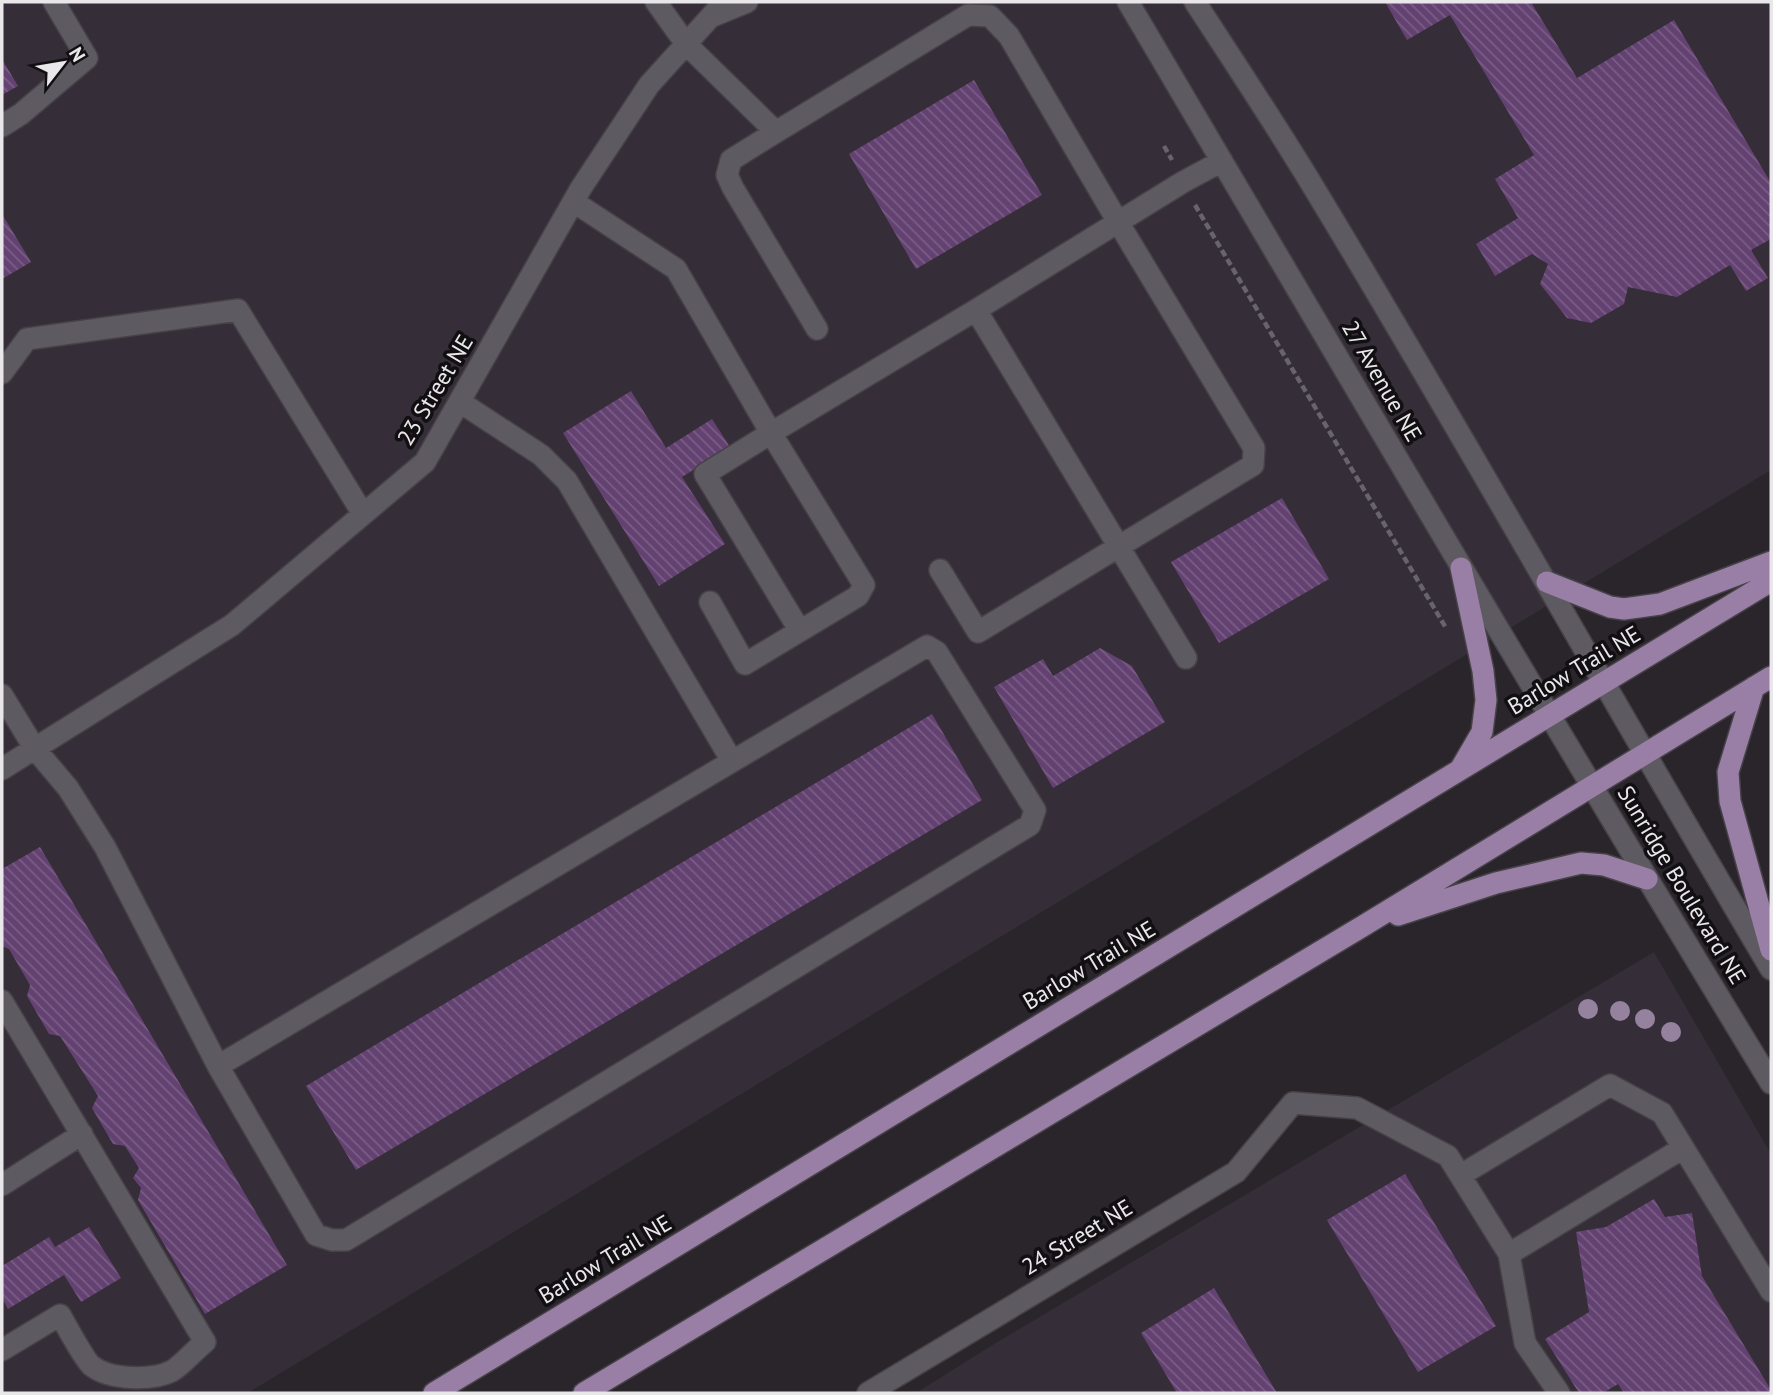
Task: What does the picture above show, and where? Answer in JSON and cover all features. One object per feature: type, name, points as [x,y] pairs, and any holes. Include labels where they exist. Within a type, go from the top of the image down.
[{"type":"main road","points":[[1547,582],[1610,607],[1624,609],[1660,604],[1771,562]]},
{"type":"main road","points":[[1460,770],[1482,732],[1486,700],[1483,671],[1461,568]]},
{"type":"main road","name":"Barlow Trail NE","points":[[434,1393],[1771,581]]},
{"type":"main road","points":[[584,1393],[1363,926],[1762,682]]},
{"type":"main road","points":[[1762,682],[1728,772],[1730,801],[1771,950]]},
{"type":"main road","points":[[1363,926],[1496,883],[1581,863],[1604,865],[1647,879]]},
{"type":"street","points":[[2,126],[21,114],[87,58],[54,2]]},
{"type":"street","points":[[656,2],[686,44],[776,132]]},
{"type":"street","name":"23 Street NE","points":[[2,769],[232,625],[425,462],[574,202],[649,85],[718,9],[747,2]]},
{"type":"street","name":"27 Avenue NE","points":[[1128,2],[1592,787]]},
{"type":"street","name":"27 Avenue NE","points":[[1195,2],[1315,191],[1547,582],[1644,754]]},
{"type":"street","points":[[817,329],[733,188],[727,175],[732,160],[968,15],[990,16],[1009,36],[1254,448],[1253,465],[978,632],[940,570]]},
{"type":"street","points":[[800,631],[705,474],[1183,182],[1222,161]]},
{"type":"street","points":[[574,202],[676,269],[771,433],[864,584],[858,596],[745,663],[710,602]]},
{"type":"street","points":[[2,373],[27,339],[238,310],[363,514]]},
{"type":"street","points":[[976,310],[1186,658]]},
{"type":"street","points":[[460,402],[541,455],[567,481],[732,761]]},
{"type":"street","points":[[2,695],[35,749],[68,788],[105,846],[218,1066],[316,1235],[332,1240],[346,1240],[1030,825],[1035,810],[937,652],[927,646],[218,1066]]},
{"type":"street","name":"Sunridge Boulevard NE","points":[[1644,754],[1771,969]]},
{"type":"street","name":"Sunridge Boulevard NE","points":[[1592,787],[1771,1083]]},
{"type":"street","points":[[2,1001],[205,1342],[173,1371],[147,1378],[124,1377],[91,1366],[60,1315],[2,1350]]},
{"type":"street","points":[[1559,1393],[1525,1343],[1509,1254],[1461,1175],[1609,1085],[1661,1114],[1771,1291]]},
{"type":"street","name":"24 Street NE","points":[[868,1393],[1236,1172],[1293,1103],[1357,1108],[1448,1156],[1461,1175]]},
{"type":"street","points":[[2,1185],[82,1134]]},
{"type":"street","points":[[1509,1254],[1683,1148]]},
{"type":"path","points":[[1164,146],[1196,207],[1447,630]]},
{"type":"shaded area","points":[[2,2],[1771,2],[1771,470],[248,1393],[2,1393]]},
{"type":"shaded area","points":[[1654,952],[1771,1154],[1771,1393],[916,1393],[994,1344]]},
{"type":"building","points":[[1385,2],[1531,2],[1577,78],[1674,20],[1771,183],[1771,239],[1751,250],[1768,278],[1746,291],[1730,265],[1677,297],[1628,287],[1624,304],[1591,323],[1567,318],[1540,284],[1548,264],[1532,254],[1495,276],[1476,244],[1518,218],[1495,179],[1534,155],[1450,15],[1407,40]]},
{"type":"building","points":[[2,59],[18,86],[2,95]]},
{"type":"building","points":[[974,80],[1042,195],[916,269],[849,154]]},
{"type":"building","points":[[2,214],[31,262],[2,279]]},
{"type":"building","points":[[631,391],[666,448],[712,419],[730,447],[682,477],[725,544],[659,586],[563,433]]},
{"type":"building","points":[[1282,498],[1329,579],[1219,643],[1171,562]]},
{"type":"building","points":[[1100,648],[1132,666],[1165,722],[1053,788],[994,687],[1043,659],[1053,676]]},
{"type":"building","points":[[932,714],[982,800],[356,1170],[306,1086]]},
{"type":"building","points":[[40,847],[287,1265],[205,1314],[138,1200],[141,1188],[133,1178],[139,1168],[125,1146],[113,1144],[92,1108],[98,1096],[60,1036],[49,1034],[27,996],[30,985],[9,949],[2,946],[2,869]]},
{"type":"building","points":[[1405,1174],[1496,1326],[1418,1372],[1327,1220]]},
{"type":"building","points":[[1654,1199],[1665,1217],[1692,1213],[1702,1276],[1771,1393],[1624,1393],[1618,1384],[1603,1393],[1579,1393],[1545,1339],[1589,1312],[1576,1232],[1606,1227]]},
{"type":"building","points":[[89,1227],[121,1278],[81,1302],[64,1275],[8,1309],[2,1298],[2,1266],[49,1237],[55,1247]]},
{"type":"building","points":[[1214,1288],[1277,1393],[1177,1393],[1141,1333]]}]
